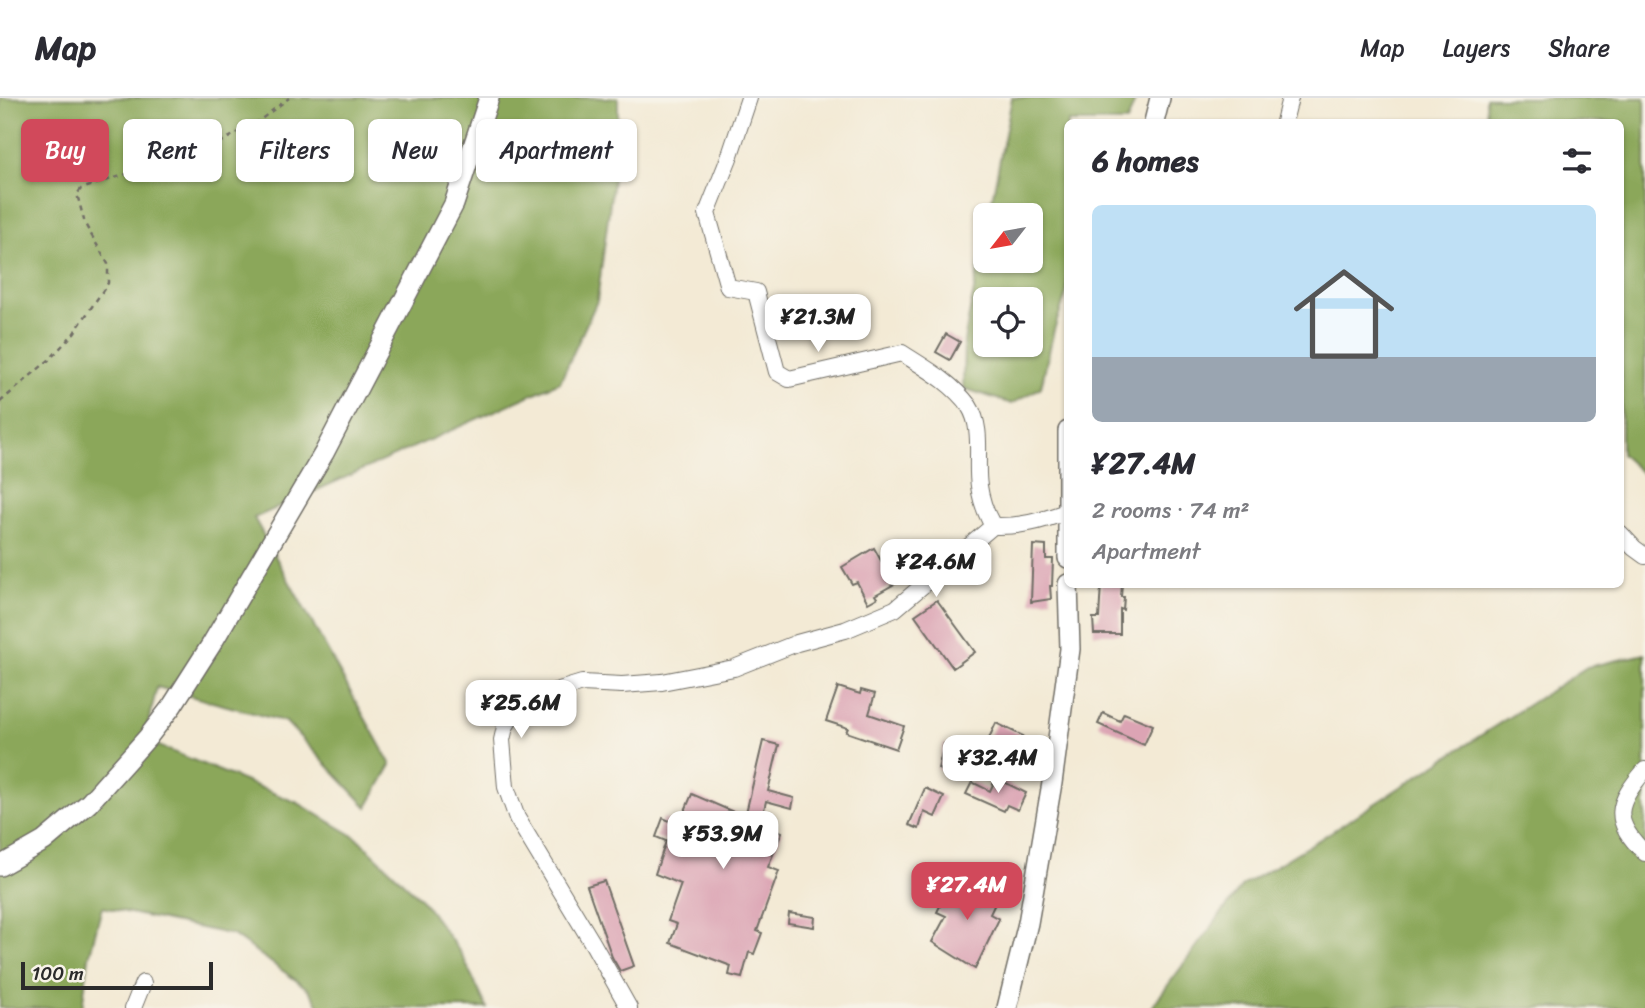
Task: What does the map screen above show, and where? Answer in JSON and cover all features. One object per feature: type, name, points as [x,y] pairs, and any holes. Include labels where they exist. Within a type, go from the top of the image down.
[{"type":"street","points":[[0,866],[44,841],[89,803],[172,706],[211,645],[324,453],[454,204],[489,98]]},
{"type":"street","points":[[749,98],[707,213],[728,287],[755,292],[777,372],[789,379],[902,353],[946,381],[970,409],[978,436],[978,484],[986,514],[993,526]]},
{"type":"street","points":[[1155,119],[1160,98]]},
{"type":"street","points":[[1285,119],[1290,98]]},
{"type":"street","points":[[629,1008],[517,818],[506,787],[502,740],[505,727],[515,711],[549,692],[582,683],[622,685],[663,682],[734,668],[797,643],[845,630],[895,609],[993,526],[1035,524],[1064,513]]},
{"type":"street","points":[[1624,537],[1645,556]]},
{"type":"street","points":[[1007,1008],[1028,923],[1052,783],[1070,649],[1068,588]]},
{"type":"street","points":[[1645,770],[1631,786],[1621,806],[1622,822],[1628,836],[1645,853]]},
{"type":"street","points":[[133,1008],[143,983]]},
{"type":"path","points":[[0,402],[50,359],[74,333],[108,283],[108,264],[85,224],[78,205],[77,194],[80,189],[215,145],[256,123],[289,98]]},
{"type":"green space","points":[[0,98],[618,98],[618,119],[476,119],[476,182],[613,182],[597,301],[560,382],[254,518],[391,765],[367,807],[286,722],[157,687],[144,740],[298,803],[357,838],[422,900],[462,955],[487,1008],[321,1008],[308,989],[233,935],[102,907],[89,957],[82,1008],[0,1008]]},
{"type":"green space","points":[[1012,98],[1136,98],[1128,119],[1064,119],[1064,300],[1041,387],[1012,404],[963,388],[964,341],[973,295],[973,357],[1043,357],[1043,287],[975,287],[977,273],[1043,273],[1043,203],[991,203]]},
{"type":"green space","points":[[1486,98],[1645,98],[1645,476],[1624,457],[1624,119],[1487,119]]},
{"type":"green space","points":[[1645,654],[1645,1008],[1151,1008],[1242,886],[1320,839],[1587,667]]},
{"type":"building","points":[[946,334],[960,342],[950,360],[936,352]]},
{"type":"building","points":[[1033,545],[1046,546],[1046,559],[1053,559],[1051,599],[1031,602]]},
{"type":"building","points":[[874,548],[884,566],[888,564],[898,582],[875,595],[877,598],[868,603],[857,582],[852,584],[842,567]]},
{"type":"building","points":[[1101,588],[1122,588],[1121,597],[1124,597],[1123,610],[1120,609],[1120,634],[1094,634],[1093,618],[1099,618]]},
{"type":"building","points":[[937,600],[975,652],[953,668],[915,615]]},
{"type":"building","points":[[838,687],[860,694],[861,690],[875,694],[869,714],[904,726],[896,749],[846,732],[848,728],[826,721]]},
{"type":"building","points":[[1103,713],[1120,721],[1124,713],[1153,725],[1144,745],[1098,724]]},
{"type":"building","points":[[996,723],[1023,736],[1016,751],[989,738]]},
{"type":"building","points":[[763,741],[779,745],[768,791],[794,798],[792,808],[766,801],[761,823],[782,832],[768,867],[779,871],[757,931],[762,933],[754,954],[749,952],[742,978],[729,975],[731,966],[670,943],[677,924],[668,921],[681,884],[655,874],[666,841],[656,837],[663,818],[679,825],[692,794],[745,817]]},
{"type":"building","points":[[944,744],[960,748],[954,773],[938,769]]},
{"type":"building","points":[[996,778],[1026,793],[1018,810],[1007,805],[1004,811],[966,794],[972,782],[990,791]]},
{"type":"building","points":[[925,788],[944,797],[935,817],[924,812],[919,829],[909,825]]},
{"type":"building","points":[[950,870],[959,875],[950,895],[969,904],[980,881],[1001,891],[990,914],[999,919],[975,969],[932,942],[946,916],[937,912],[945,896],[939,893]]},
{"type":"building","points":[[604,881],[634,966],[620,971],[612,957],[587,886]]},
{"type":"building","points":[[789,913],[815,917],[814,927],[788,923]]}]
